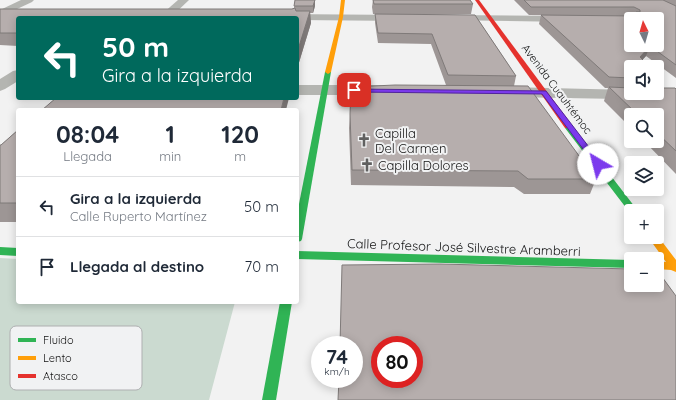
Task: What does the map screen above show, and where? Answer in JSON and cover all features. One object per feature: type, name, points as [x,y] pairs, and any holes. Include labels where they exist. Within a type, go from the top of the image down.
[{"type":"main road","points":[[299,228],[324,90],[341,17],[343,0]]},
{"type":"main road","name":"Avenida Cuauhtémoc","points":[[477,0],[543,92],[628,204]]},
{"type":"main road","points":[[658,244],[675,266]]},
{"type":"main road","points":[[0,251],[16,252]]},
{"type":"main road","name":"Calle Profesor José Silvestre Aramberri","points":[[299,255],[624,264]]},
{"type":"main road","points":[[664,265],[675,266]]},
{"type":"main road","points":[[269,400],[286,304]]},
{"type":"street","points":[[0,15],[29,0]]},
{"type":"street","points":[[166,16],[184,0]]},
{"type":"street","points":[[0,15],[24,16]]},
{"type":"street","points":[[152,16],[181,16]]},
{"type":"street","points":[[299,17],[417,18]]},
{"type":"street","points":[[433,18],[583,19]]},
{"type":"street","points":[[0,86],[16,75]]},
{"type":"street","points":[[0,86],[16,86]]},
{"type":"street","points":[[299,90],[392,90]]},
{"type":"street","points":[[490,92],[676,95]]},
{"type":"shaded area","points":[[0,258],[16,259],[16,304],[234,304],[209,400],[0,400]]},
{"type":"building","points":[[295,0],[315,0],[313,6],[294,6]]},
{"type":"building","points":[[373,0],[470,0],[473,4],[374,4]]},
{"type":"building","points":[[524,0],[663,0],[676,6],[676,65],[658,52],[664,52],[664,12],[640,12],[640,10],[634,7],[531,7]]},
{"type":"building","points":[[295,8],[296,11],[310,11],[299,47],[299,16],[16,16],[16,33],[0,33],[0,9]]},
{"type":"building","points":[[375,14],[475,15],[516,76],[448,75],[432,34],[378,33]]},
{"type":"building","points":[[541,15],[624,16],[624,52],[645,52],[640,57],[643,60],[624,60],[624,78],[609,77]]},
{"type":"building","points":[[395,85],[528,86],[596,179],[528,179],[518,171],[352,170],[350,114],[351,87]]},
{"type":"building","points":[[609,87],[624,88],[624,100],[664,100],[664,88],[675,88],[676,151],[664,140],[664,108],[631,108]]},
{"type":"building","points":[[54,100],[284,100],[282,108],[44,108]]},
{"type":"building","points":[[16,132],[16,203],[0,203],[1,145]]},
{"type":"building","points":[[440,264],[624,269],[624,292],[664,292],[664,280],[676,296],[676,400],[338,400],[339,388],[363,388],[363,336],[340,336],[342,265]]},
{"type":"traffic: fast","points":[[299,228],[328,72]]},
{"type":"traffic: fast","points":[[568,126],[628,204]]},
{"type":"traffic: fast","points":[[0,251],[16,252]]},
{"type":"traffic: fast","points":[[299,255],[624,264]]},
{"type":"traffic: fast","points":[[269,400],[286,304]]},
{"type":"traffic: slow","points":[[328,72],[341,17],[343,0]]},
{"type":"traffic: slow","points":[[658,244],[676,268]]},
{"type":"traffic: slow","points":[[664,265],[676,266]]},
{"type":"traffic: jam","points":[[477,0],[568,126]]},
{"type":"place","name":"Capilla Del Carmen","points":[[364,140]]},
{"type":"place","name":"Capilla Dolores","points":[[367,165]]},
{"type":"route","points":[[354,90],[543,92],[598,164]]}]
